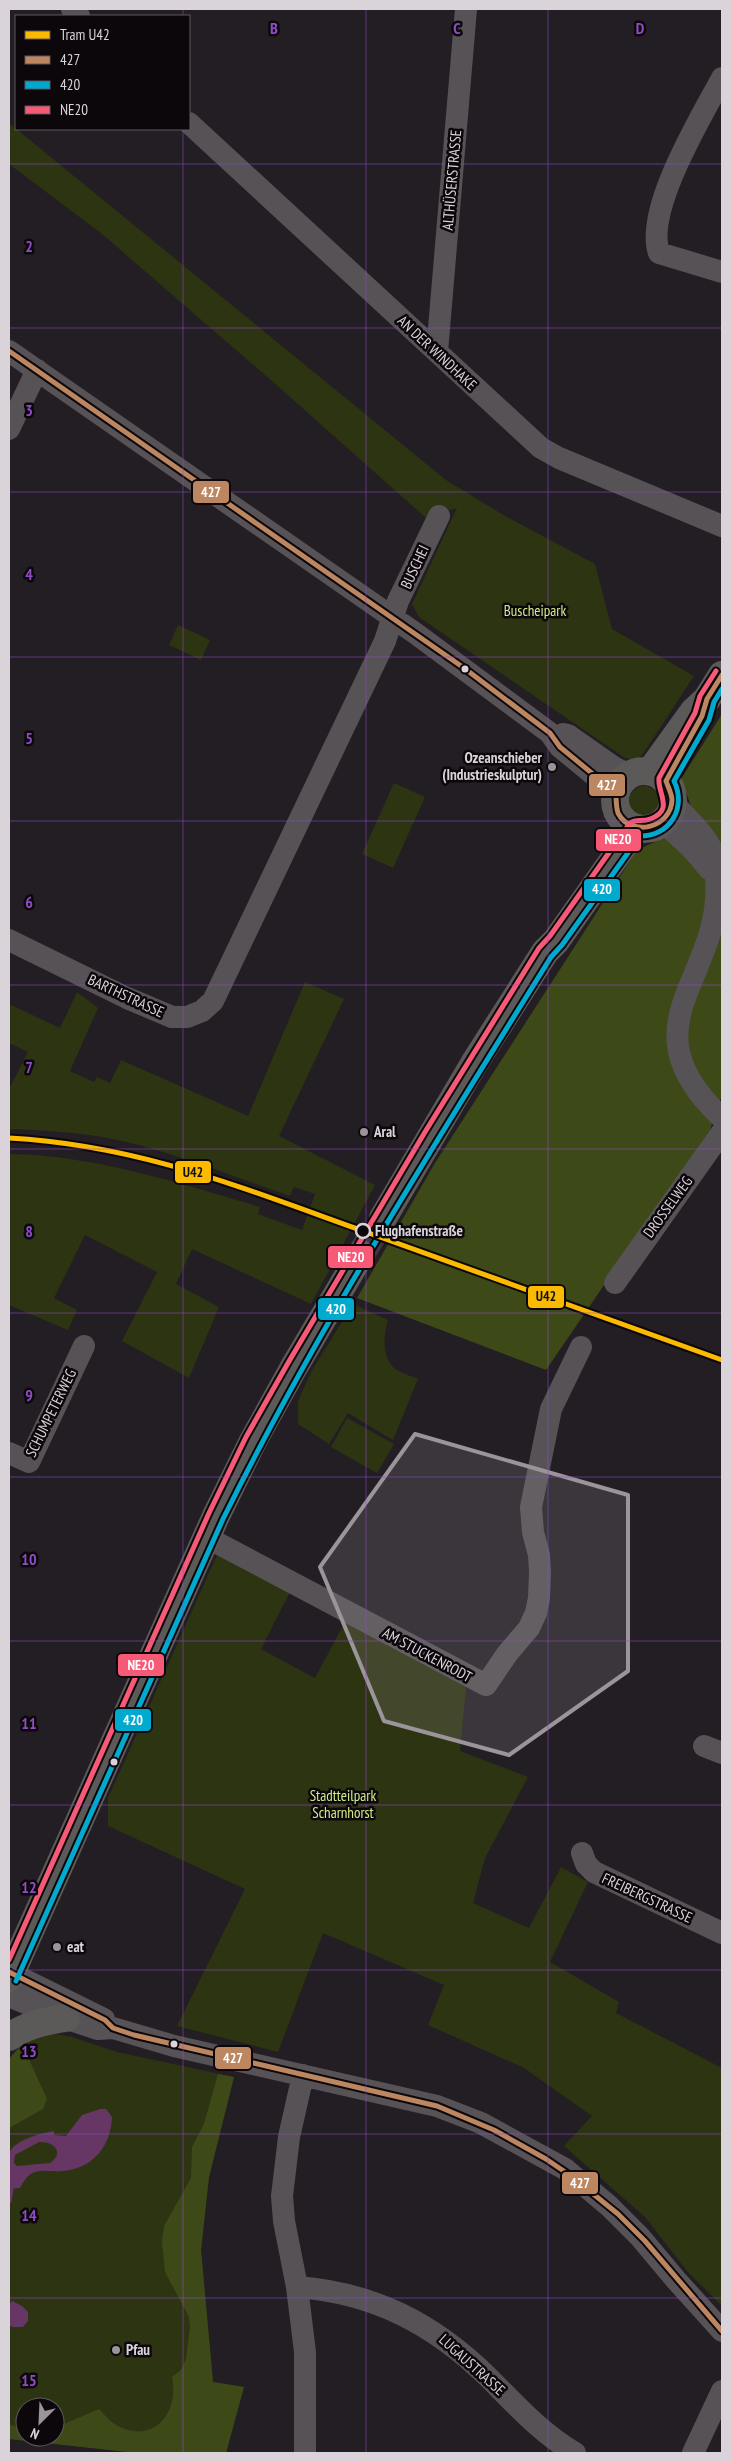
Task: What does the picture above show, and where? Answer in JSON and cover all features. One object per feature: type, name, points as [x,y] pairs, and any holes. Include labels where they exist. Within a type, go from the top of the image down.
[{"type":"main road","points":[[383,1218],[478,1058],[545,952],[556,941],[644,798],[694,710],[707,699],[722,675]]},
{"type":"main road","points":[[9,1979],[39,1908],[206,1538],[276,1400],[361,1254]]},
{"type":"main road","points":[[9,1925],[39,1908]]},
{"type":"main road","points":[[9,2037],[28,2026],[44,2021],[66,2018]]},
{"type":"street","name":"ALTHÜSERSTRASSE","points":[[437,352],[466,9]]},
{"type":"street","points":[[722,78],[677,165],[660,218],[657,244],[659,253],[722,272]]},
{"type":"street","name":"AN DER WINDHAKE","points":[[190,125],[541,448],[559,458],[722,526]]},
{"type":"street","points":[[9,351],[392,618],[550,733],[568,735],[615,768],[688,843],[718,885],[715,917],[707,946],[688,985],[678,1018],[676,1040],[683,1068],[688,1077],[698,1093],[722,1118]]},
{"type":"street","points":[[9,429],[37,370]]},
{"type":"street","name":"BUSCHEI","points":[[392,618],[439,516]]},
{"type":"street","name":"BARTHSTRASSE","points":[[9,940],[162,1014],[172,1017],[187,1017],[202,1011],[213,1001],[224,980],[385,641],[392,618]]},
{"type":"street","name":"DROSSELWEG","points":[[615,1283],[722,1132]]},
{"type":"street","name":"SCHUMPETERWEG","points":[[9,1453],[29,1462],[84,1346]]},
{"type":"street","name":"AM STUCKENRODT","points":[[206,1538],[486,1685],[507,1654],[529,1628],[536,1613],[539,1598],[540,1572],[531,1509],[551,1409],[581,1347]]},
{"type":"street","name":"FREIBERGSTRASSE","points":[[582,1852],[586,1864],[594,1872],[722,1933]]},
{"type":"street","points":[[9,1979],[66,2018],[98,2029],[114,2028],[174,2046],[437,2106],[481,2123],[545,2156],[565,2169],[622,2218],[722,2331]]},
{"type":"street","points":[[9,1979],[105,2020],[114,2028]]},
{"type":"street","points":[[303,2075],[289,2138],[282,2196],[284,2221],[298,2287],[305,2352],[305,2453]]},
{"type":"street","name":"LUGAUSTRASSE","points":[[298,2287],[317,2288],[357,2297],[414,2318],[460,2351],[528,2417],[575,2453]]},
{"type":"street","points":[[693,2453],[722,2391]]},
{"type":"highlighted area","points":[[415,1434],[628,1495],[628,1671],[509,1755],[384,1721],[320,1567]]},
{"type":"green space","name":"Buscheipark","points":[[9,123],[15,130],[18,130],[446,480],[505,516],[595,564],[612,629],[694,676],[643,754],[636,760],[625,758],[419,617],[412,604],[457,508],[426,518],[272,381],[102,234],[9,164]]},
{"type":"green space","points":[[178,625],[210,640],[201,660],[169,645]]},
{"type":"green space","points":[[722,714],[722,1095],[710,1130],[546,1370],[357,1298],[435,1163],[637,850],[657,841],[691,806],[681,779]]},
{"type":"green space","points":[[394,783],[425,797],[393,868],[362,854]]},
{"type":"green space","points":[[644,786],[655,790],[659,801],[655,812],[644,816],[633,812],[629,801],[633,790]]},
{"type":"green space","points":[[305,982],[344,999],[279,1136],[375,1185],[311,1304],[192,1249],[176,1284],[219,1307],[189,1378],[122,1341],[157,1272],[85,1235],[54,1298],[77,1310],[68,1330],[9,1305],[9,1154],[73,1159],[167,1180],[260,1207],[258,1214],[302,1230],[315,1194],[294,1187],[290,1196],[177,1156],[108,1138],[83,1134],[9,1129],[9,1089],[28,1052],[9,1043],[9,1004],[60,1028],[77,992],[98,1008],[70,1071],[94,1082],[97,1077],[110,1083],[121,1060],[248,1116]]},
{"type":"green space","points":[[353,1304],[388,1320],[384,1344],[389,1362],[398,1371],[418,1379],[393,1440],[348,1413],[329,1444],[298,1424],[298,1401],[312,1370]]},
{"type":"green space","points":[[347,1418],[394,1444],[377,1473],[331,1447]]},
{"type":"green space","name":"Stadtteilpark Scharnhorst","points":[[218,1553],[291,1590],[261,1649],[315,1678],[346,1620],[466,1687],[460,1751],[528,1777],[485,1858],[473,1903],[529,1928],[561,1867],[588,1882],[550,1962],[619,2002],[616,2013],[722,2068],[722,2306],[687,2271],[645,2217],[564,2146],[592,2116],[524,2068],[428,2025],[444,1985],[323,1933],[278,2052],[177,2026],[245,1889],[108,1826],[108,1798]]},
{"type":"green space","points":[[49,2033],[72,2037],[117,2052],[234,2077],[209,2177],[201,2250],[213,2382],[244,2387],[226,2453],[137,2453],[65,2445],[65,2397],[15,2397],[15,2440],[9,2439],[9,2059],[26,2040]]},
{"type":"green space","points":[[22,2044],[47,2099],[43,2109],[9,2128],[9,2059]]},
{"type":"green space","points":[[218,2074],[234,2077],[209,2177],[201,2250],[213,2382],[244,2387],[226,2453],[137,2453],[65,2445],[65,2424],[99,2409],[113,2423],[126,2430],[139,2431],[150,2429],[159,2424],[167,2415],[173,2391],[172,2377],[181,2370],[186,2359],[190,2328],[189,2317],[165,2272],[162,2242],[164,2226],[191,2178],[192,2147],[204,2124]]},
{"type":"green space","points":[[9,2425],[15,2426],[15,2440],[9,2439]]},
{"type":"shaded area","points":[[106,2109],[112,2117],[108,2137],[98,2154],[83,2166],[73,2169],[32,2173],[20,2188],[9,2189],[8,2161],[12,2148],[22,2141],[49,2132],[54,2131],[54,2135],[66,2136],[82,2115]],"holes":[[[39,2142],[44,2142],[56,2148],[57,2155],[50,2163],[17,2166],[14,2163],[15,2155]]]},
{"type":"shaded area","points":[[12,2301],[22,2306],[28,2312],[28,2321],[23,2327],[9,2325],[9,2305]]},
{"type":"waterway","points":[[9,2201],[11,2190]]},
{"type":"tunnel","points":[[361,1254],[383,1218]]},
{"type":"tram line","name":"U42","points":[[9,1138],[57,1142],[148,1159],[234,1185],[722,1360]]},
{"type":"transit line","name":"427","points":[[9,351],[464,668],[550,733],[560,747],[616,793],[618,813],[624,821],[632,825],[641,827],[658,823],[670,810],[672,798],[666,781],[702,716],[707,699],[722,675]]},
{"type":"transit line","name":"NE20","points":[[9,1960],[209,1513],[246,1437],[425,1132],[539,948],[550,936],[630,823],[650,819],[662,811],[663,801],[659,778],[695,713],[700,696],[716,671]]},
{"type":"transit line","name":"420","points":[[16,1981],[223,1519],[299,1375],[380,1234],[551,957],[562,945],[640,836],[651,835],[660,831],[673,819],[678,801],[678,791],[674,781],[709,720],[714,702],[722,689]]},
{"type":"transit line","name":"427","points":[[9,1972],[105,2020],[113,2028],[134,2035],[437,2106],[494,2130],[546,2159],[571,2176],[618,2214],[645,2241],[722,2331]]},
{"type":"place","name":"Ozeanschieber (Industrieskulptur)","points":[[552,767]]},
{"type":"place","name":"Aral","points":[[364,1132]]},
{"type":"place","name":"Flughafenstraße","points":[[363,1231]]},
{"type":"place","name":"eat","points":[[57,1947]]},
{"type":"place","name":"Pfau","points":[[116,2350]]}]
